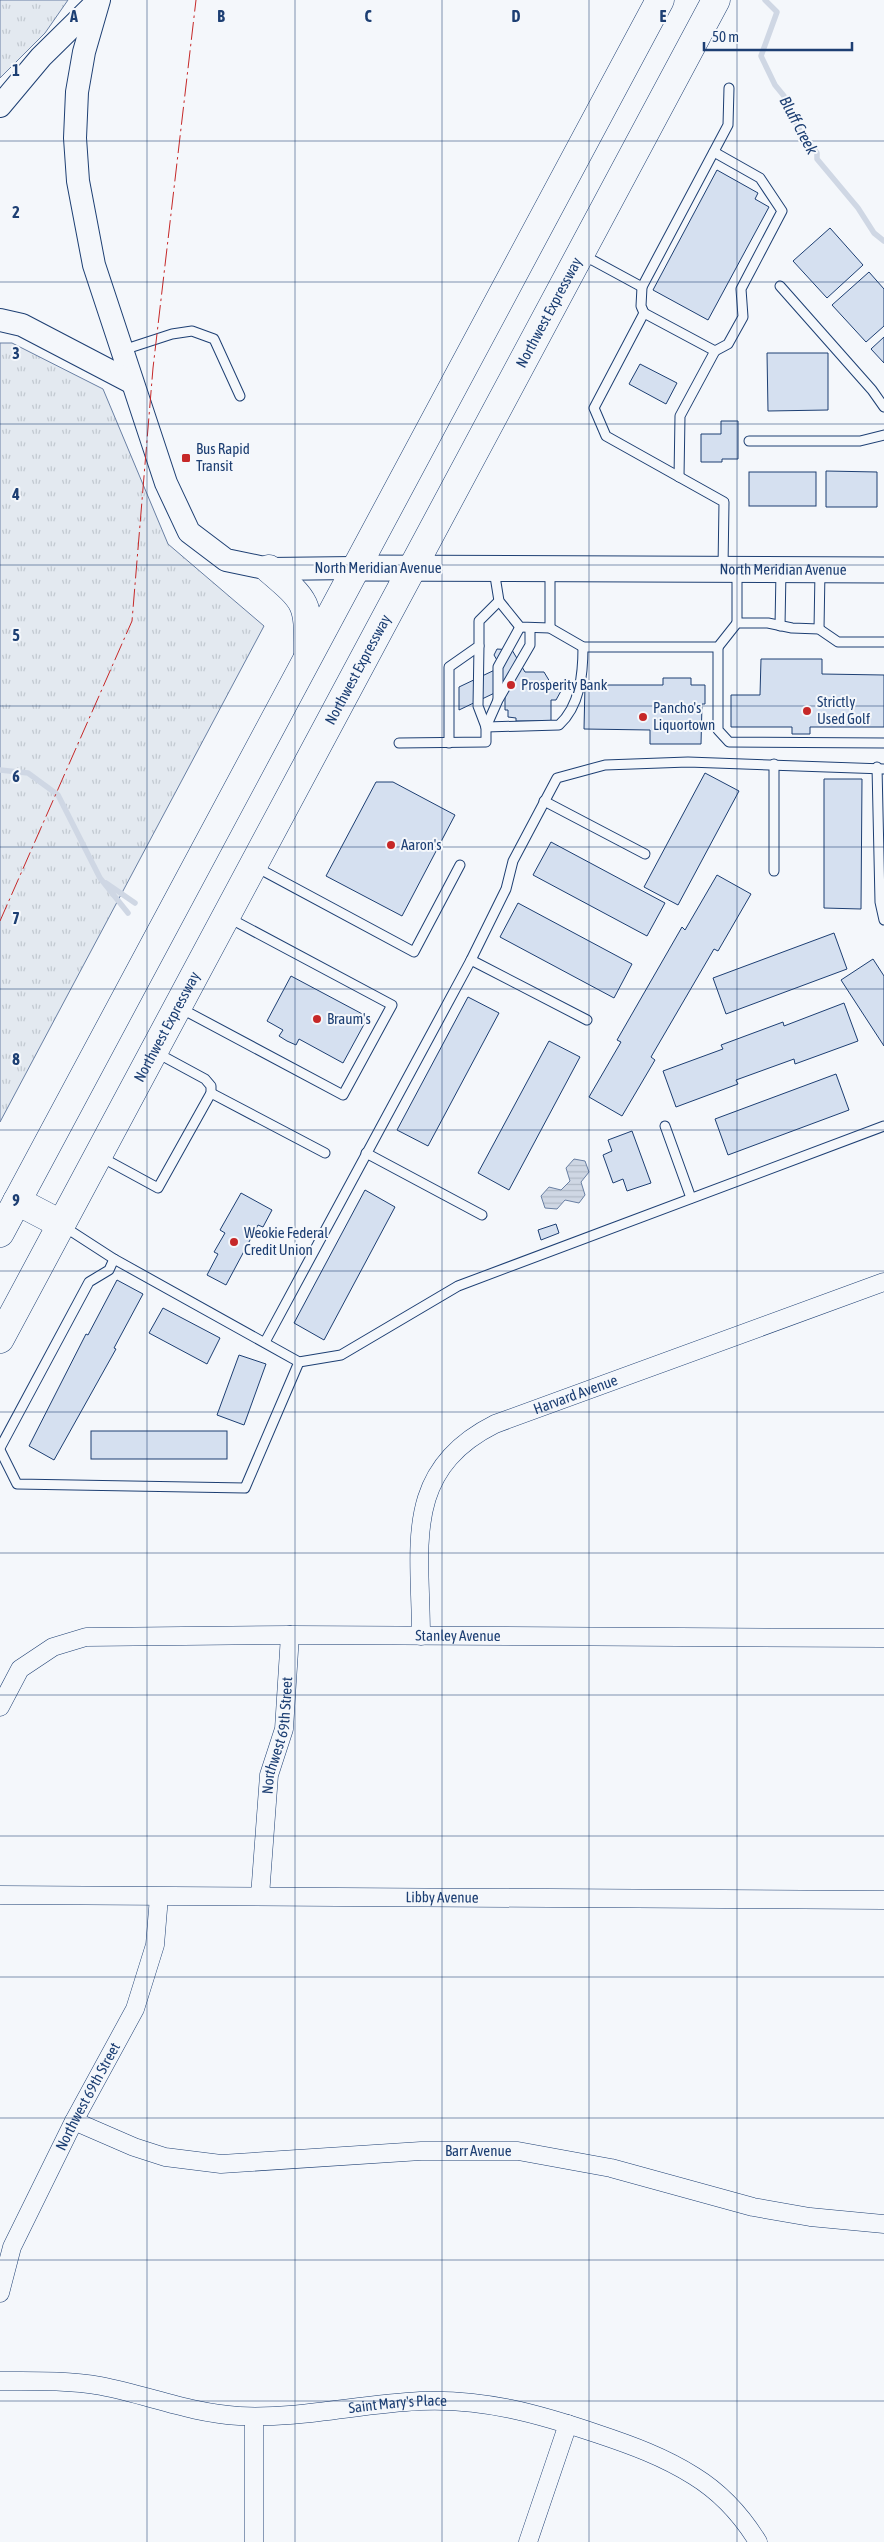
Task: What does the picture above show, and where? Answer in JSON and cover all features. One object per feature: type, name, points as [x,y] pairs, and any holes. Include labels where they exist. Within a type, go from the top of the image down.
[{"type":"highway","points":[[0,1233],[660,0]]},
{"type":"highway","name":"Northwest Expressway","points":[[0,1339],[716,0]]},
{"type":"highway","points":[[269,569],[294,590],[304,603],[308,619],[308,657]]},
{"type":"highway","points":[[17,1200],[61,1224]]},
{"type":"main road","name":"North Meridian Avenue","points":[[355,568],[884,570]]},
{"type":"street","points":[[0,106],[41,57],[99,0]]},
{"type":"street","name":"North Meridian Avenue","points":[[99,0],[84,52],[78,84],[75,138],[84,219],[94,265],[166,484],[189,532],[226,560],[269,569],[355,568]]},
{"type":"street","points":[[0,320],[22,325],[131,382]]},
{"type":"street","name":"Harvard Avenue","points":[[422,1636],[422,1510],[431,1483],[439,1469],[455,1450],[472,1435],[495,1424],[884,1282]]},
{"type":"street","name":"Stanley Avenue","points":[[0,1707],[20,1669],[54,1647],[86,1637],[290,1635],[884,1638]]},
{"type":"street","name":"Northwest 69th Street","points":[[260,1896],[269,1775],[284,1730],[290,1635]]},
{"type":"street","name":"Libby Avenue","points":[[0,1895],[884,1900]]},
{"type":"street","name":"Northwest 69th Street","points":[[0,2293],[12,2247],[74,2121],[135,2009],[155,1945],[159,1897]]},
{"type":"street","name":"Barr Avenue","points":[[74,2121],[134,2147],[165,2157],[221,2164],[421,2151],[518,2151],[611,2168],[753,2207],[810,2217],[884,2224]]},
{"type":"street","name":"Saint Mary's Place","points":[[0,2381],[54,2381],[100,2385],[188,2409],[254,2416],[290,2416],[419,2401],[450,2400],[514,2408],[568,2424],[666,2459],[696,2477],[721,2497],[746,2522],[758,2542]]},
{"type":"street","points":[[254,2416],[254,2542]]},
{"type":"street","points":[[528,2542],[568,2424]]},
{"type":"lane","points":[[715,351],[644,313],[640,306],[642,287],[728,125],[729,88]]},
{"type":"lane","points":[[679,477],[680,416],[715,351],[728,344],[743,317],[741,289],[782,211],[760,178],[714,152]]},
{"type":"lane","points":[[580,254],[642,287]]},
{"type":"lane","points":[[780,286],[884,406]]},
{"type":"lane","points":[[644,313],[594,408],[606,436],[724,502],[737,623],[718,647],[718,730],[729,742],[884,743]]},
{"type":"lane","points":[[121,351],[172,334],[192,331],[214,339],[240,396]]},
{"type":"lane","points":[[749,441],[860,441],[884,435]]},
{"type":"lane","points":[[486,727],[498,700],[530,645],[525,628],[498,601],[494,568]]},
{"type":"lane","points":[[550,568],[550,628]]},
{"type":"lane","points":[[780,626],[781,569]]},
{"type":"lane","points":[[819,629],[820,569]]},
{"type":"lane","points":[[400,743],[486,742],[486,727],[478,706],[478,621],[498,601]]},
{"type":"lane","points":[[737,623],[768,623],[792,628],[819,629],[838,642],[884,642]]},
{"type":"lane","points":[[525,628],[550,628],[583,647],[718,647]]},
{"type":"lane","points":[[498,700],[498,666],[525,628]]},
{"type":"lane","points":[[449,743],[449,667],[478,646]]},
{"type":"lane","points":[[486,727],[558,725],[565,719],[572,706],[583,675],[583,647]]},
{"type":"lane","points":[[265,1342],[471,960],[506,889],[513,861],[557,778],[605,765],[688,762],[880,768],[880,902],[884,920]]},
{"type":"lane","points":[[774,764],[774,870]]},
{"type":"lane","points":[[544,801],[645,854]]},
{"type":"lane","points":[[254,866],[414,952],[460,865]]},
{"type":"lane","points":[[178,1007],[343,1095],[392,1005],[226,917]]},
{"type":"lane","points":[[471,960],[587,1020]]},
{"type":"lane","points":[[98,1156],[158,1188],[211,1092],[211,1086],[205,1079],[154,1051]]},
{"type":"lane","points":[[211,1092],[325,1153]]},
{"type":"lane","points":[[665,1126],[691,1198]]},
{"type":"lane","points":[[61,1224],[114,1259],[299,1362],[341,1355],[458,1286],[884,1126]]},
{"type":"lane","points":[[366,1153],[482,1215]]},
{"type":"lane","points":[[114,1259],[108,1270],[89,1282],[0,1449],[17,1484],[245,1488],[299,1362]]},
{"type":"green space","points":[[0,0],[68,0],[45,33],[0,78]]},
{"type":"green space","points":[[0,343],[12,343],[103,389],[168,544],[264,626],[0,1122]]},
{"type":"shaded area","points":[[574,1159],[585,1161],[589,1172],[581,1182],[585,1195],[579,1203],[565,1200],[557,1209],[545,1208],[541,1196],[549,1187],[561,1190],[570,1181],[566,1168]]},
{"type":"building","points":[[717,170],[758,193],[755,199],[769,207],[708,320],[653,290]]},
{"type":"building","points":[[830,228],[863,265],[827,298],[793,261]]},
{"type":"building","points":[[869,272],[884,289],[884,326],[866,342],[832,305]]},
{"type":"building","points":[[884,337],[884,363],[871,349]]},
{"type":"building","points":[[767,353],[828,353],[828,410],[768,411]]},
{"type":"building","points":[[640,364],[677,383],[666,404],[629,384]]},
{"type":"building","points":[[721,421],[738,421],[738,459],[722,459],[722,462],[701,462],[701,434],[721,434]]},
{"type":"building","points":[[826,471],[877,472],[877,507],[826,507]]},
{"type":"building","points":[[749,472],[816,472],[816,506],[749,506]]},
{"type":"building","name":"Prosperity Bank","points":[[497,649],[512,650],[525,672],[544,672],[550,682],[556,682],[561,691],[556,700],[551,700],[551,721],[516,721],[516,718],[508,717],[508,710],[505,710],[505,688],[459,710],[459,687],[501,667],[494,655]]},
{"type":"building","name":"Strictly Used Golf","points":[[761,659],[822,659],[822,674],[884,675],[884,727],[810,727],[810,734],[792,734],[792,727],[731,727],[731,695],[760,695]]},
{"type":"building","name":"Pancho's Liquortown","points":[[663,678],[691,678],[691,685],[705,685],[705,704],[702,704],[701,744],[650,744],[650,730],[584,729],[585,685],[663,685]]},
{"type":"building","points":[[705,773],[739,791],[678,905],[644,887]]},
{"type":"building","points":[[824,779],[862,779],[861,909],[824,908]]},
{"type":"building","name":"Aaron's","points":[[376,782],[393,782],[455,815],[402,916],[326,876]]},
{"type":"building","points":[[551,842],[665,903],[647,936],[533,875]]},
{"type":"building","points":[[717,875],[751,894],[718,951],[714,949],[651,1057],[655,1060],[622,1116],[589,1097],[621,1042],[617,1040],[682,927],[685,930]]},
{"type":"building","points":[[518,903],[632,964],[614,998],[500,937]]},
{"type":"building","points":[[834,933],[847,969],[726,1014],[713,978]]},
{"type":"building","points":[[873,959],[884,976],[884,1046],[841,980]]},
{"type":"building","name":"Braum's","points":[[291,976],[368,1017],[343,1063],[299,1039],[296,1045],[287,1041],[279,1036],[283,1030],[267,1021]]},
{"type":"building","points":[[468,997],[499,1013],[428,1146],[397,1130]]},
{"type":"building","points":[[844,1003],[858,1041],[795,1064],[794,1059],[736,1080],[738,1084],[676,1107],[663,1071],[723,1049],[721,1045],[783,1022],[784,1026]]},
{"type":"building","points":[[549,1041],[580,1057],[509,1190],[478,1173]]},
{"type":"building","points":[[836,1074],[849,1110],[728,1155],[715,1119]]},
{"type":"building","points":[[632,1131],[651,1183],[627,1191],[623,1179],[613,1183],[603,1155],[612,1151],[608,1140]]},
{"type":"building","points":[[365,1190],[395,1207],[324,1340],[294,1323]]},
{"type":"building","name":"Weokie Federal Credit Union","points":[[241,1193],[272,1210],[263,1227],[258,1225],[226,1285],[207,1275],[218,1254],[214,1252],[225,1233],[220,1230]]},
{"type":"building","points":[[556,1224],[559,1233],[541,1240],[538,1230]]},
{"type":"building","points":[[117,1280],[143,1294],[114,1348],[116,1349],[54,1460],[29,1446],[86,1334],[88,1335]]},
{"type":"building","points":[[163,1308],[220,1338],[207,1364],[149,1333]]},
{"type":"building","points":[[239,1355],[266,1364],[244,1425],[217,1415]]},
{"type":"building","points":[[91,1431],[227,1431],[227,1459],[91,1459]]},
{"type":"waterway","name":"Bluff Creek","points":[[765,0],[777,12],[761,56],[775,85],[784,96],[786,105],[802,134],[817,153],[817,159],[858,208],[874,233],[884,241]]},
{"type":"waterway","points":[[0,770],[28,773],[58,795],[100,878],[128,913]]},
{"type":"waterway","points":[[106,883],[135,903]]},
{"type":"power","points":[[0,921],[132,621],[153,368],[196,0]]},
{"type":"place","name":"Bus Rapid Transit","points":[[186,458]]},
{"type":"place","name":"Prosperity Bank","points":[[511,685]]},
{"type":"place","name":"Strictly Used Golf","points":[[807,711]]},
{"type":"place","name":"Pancho's Liquortown","points":[[643,717]]},
{"type":"place","name":"Aaron's","points":[[391,845]]},
{"type":"place","name":"Braum's","points":[[317,1019]]},
{"type":"place","name":"Weokie Federal Credit Union","points":[[234,1242]]}]
